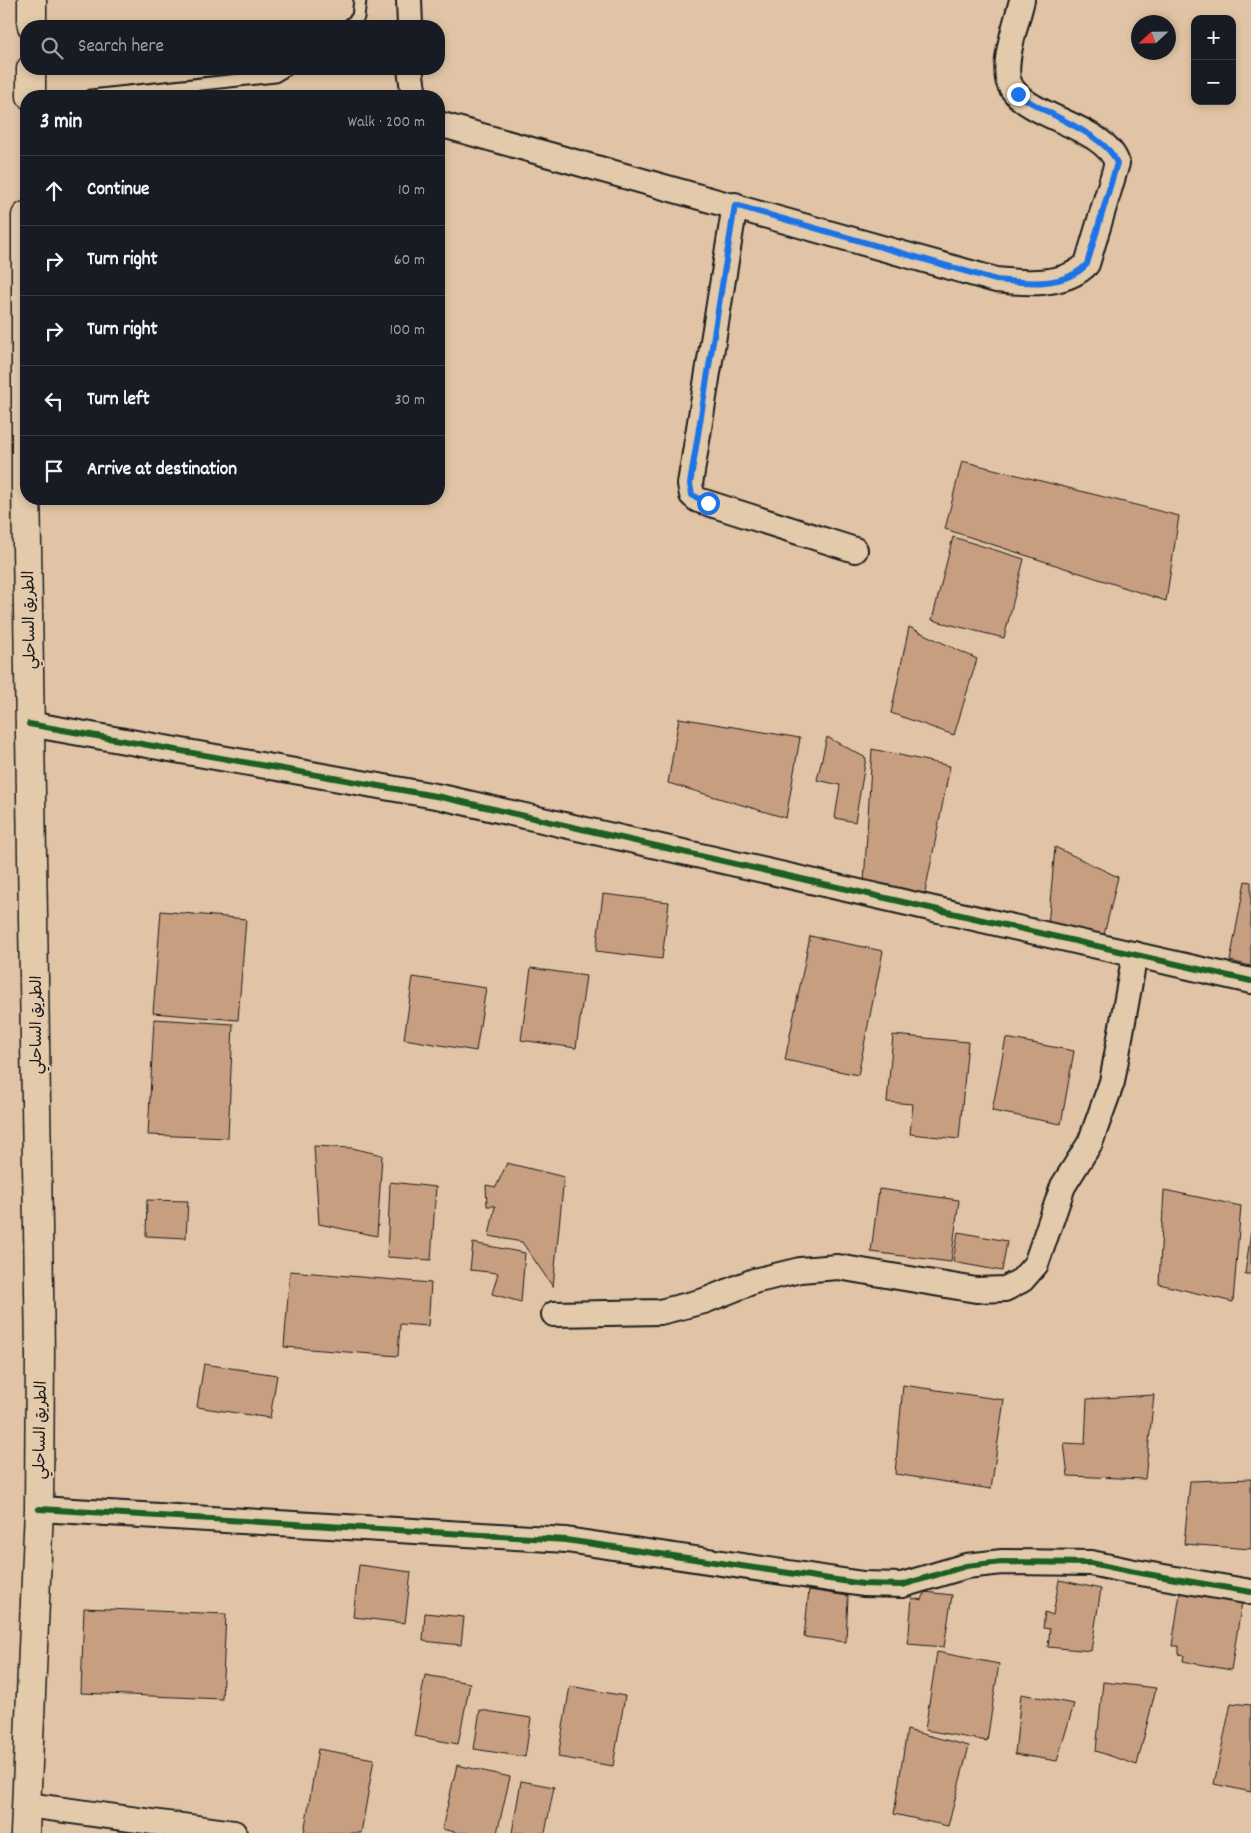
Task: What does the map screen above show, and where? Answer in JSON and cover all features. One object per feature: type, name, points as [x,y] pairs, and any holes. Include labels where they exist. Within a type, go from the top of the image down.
[{"type":"highway","points":[[32,0],[32,20]]},
{"type":"highway","points":[[31,75],[31,90]]},
{"type":"highway","name":"الطريق الساحلي","points":[[25,1833],[39,1509],[40,1351],[26,505]]},
{"type":"street","points":[[409,0],[410,20]]},
{"type":"street","points":[[445,126],[735,205],[996,280],[1026,283],[1062,279],[1079,272],[1087,264],[1117,163],[1110,150],[1098,140],[1030,104],[1010,85],[1008,78],[1010,54],[1022,0]]},
{"type":"street","points":[[411,75],[413,90]]},
{"type":"street","points":[[735,205],[690,484],[692,495],[698,500],[855,550]]},
{"type":"street","points":[[29,724],[441,797],[1251,981]]},
{"type":"street","points":[[554,1314],[660,1312],[704,1300],[754,1281],[800,1270],[838,1267],[976,1290],[1005,1289],[1022,1280],[1036,1264],[1063,1186],[1090,1143],[1112,1082],[1135,954]]},
{"type":"street","points":[[39,1509],[566,1540],[863,1584],[902,1584],[966,1566],[1002,1562],[1091,1563],[1251,1592]]},
{"type":"street","points":[[26,1805],[234,1833]]},
{"type":"lane","points":[[355,20],[358,17],[360,0]]},
{"type":"lane","points":[[146,90],[277,75]]},
{"type":"building","points":[[962,461],[1179,516],[1166,601],[945,529]]},
{"type":"building","points":[[953,537],[1024,559],[1004,638],[932,620]]},
{"type":"building","points":[[909,627],[977,659],[954,735],[891,713]]},
{"type":"building","points":[[679,718],[800,738],[786,818],[668,783]]},
{"type":"building","points":[[827,737],[866,758],[855,822],[835,818],[840,785],[817,780]]},
{"type":"building","points":[[872,749],[950,766],[924,898],[864,884]]},
{"type":"building","points":[[1055,847],[1118,877],[1103,939],[1048,926]]},
{"type":"building","points":[[1245,881],[1251,882],[1251,966],[1230,961]]},
{"type":"building","points":[[603,894],[669,902],[662,959],[596,951]]},
{"type":"building","points":[[161,911],[246,919],[238,1020],[153,1013]]},
{"type":"building","points":[[810,936],[883,951],[858,1075],[785,1060]]},
{"type":"building","points":[[531,968],[586,976],[576,1048],[521,1040]]},
{"type":"building","points":[[413,977],[486,988],[476,1051],[404,1039]]},
{"type":"building","points":[[154,1019],[233,1024],[228,1138],[148,1135]]},
{"type":"building","points":[[893,1035],[968,1042],[959,1139],[910,1134],[913,1104],[887,1102]]},
{"type":"building","points":[[1006,1038],[1074,1051],[1061,1124],[992,1111]]},
{"type":"building","points":[[314,1146],[352,1148],[382,1155],[377,1236],[319,1224]]},
{"type":"building","points":[[507,1163],[564,1177],[553,1287],[522,1242],[489,1236],[495,1206],[487,1206],[486,1185],[496,1187]]},
{"type":"building","points":[[390,1182],[436,1187],[431,1260],[387,1257]]},
{"type":"building","points":[[879,1189],[959,1200],[951,1262],[871,1252]]},
{"type":"building","points":[[1164,1190],[1241,1206],[1233,1302],[1159,1284]]},
{"type":"building","points":[[147,1200],[188,1201],[186,1238],[146,1236]]},
{"type":"building","points":[[1251,1231],[1251,1274],[1245,1274]]},
{"type":"building","points":[[958,1232],[1007,1241],[1002,1271],[953,1262]]},
{"type":"building","points":[[473,1243],[525,1253],[521,1302],[492,1294],[498,1273],[470,1270]]},
{"type":"building","points":[[290,1271],[431,1283],[428,1326],[400,1324],[398,1356],[284,1347]]},
{"type":"building","points":[[204,1364],[277,1375],[270,1418],[197,1407]]},
{"type":"building","points":[[903,1385],[1004,1400],[991,1489],[895,1474]]},
{"type":"building","points":[[1154,1395],[1145,1479],[1068,1476],[1064,1443],[1085,1444],[1087,1399]]},
{"type":"building","points":[[1251,1479],[1251,1549],[1184,1544],[1190,1481]]},
{"type":"building","points":[[359,1565],[411,1572],[405,1623],[353,1617]]},
{"type":"building","points":[[1059,1580],[1101,1589],[1091,1651],[1048,1647],[1050,1629],[1043,1628],[1045,1612],[1053,1615]]},
{"type":"building","points":[[1181,1587],[1242,1602],[1231,1670],[1183,1661],[1184,1655],[1179,1654],[1179,1646],[1172,1646]]},
{"type":"building","points":[[809,1590],[848,1596],[846,1642],[804,1637]]},
{"type":"building","points":[[925,1592],[952,1595],[944,1647],[908,1644],[912,1598],[922,1600]]},
{"type":"building","points":[[84,1608],[226,1614],[222,1699],[81,1693]]},
{"type":"building","points":[[425,1613],[464,1617],[461,1645],[423,1641]]},
{"type":"building","points":[[937,1652],[999,1664],[987,1741],[925,1730]]},
{"type":"building","points":[[425,1675],[470,1683],[458,1744],[414,1736]]},
{"type":"building","points":[[1103,1682],[1156,1688],[1137,1765],[1096,1751]]},
{"type":"building","points":[[570,1686],[625,1696],[613,1766],[558,1757]]},
{"type":"building","points":[[1021,1694],[1074,1704],[1057,1761],[1015,1754]]},
{"type":"building","points":[[1231,1703],[1251,1705],[1251,1792],[1214,1784]]},
{"type":"building","points":[[480,1710],[531,1718],[525,1757],[474,1749]]},
{"type":"building","points":[[907,1730],[969,1746],[948,1826],[894,1814]]},
{"type":"building","points":[[318,1749],[374,1759],[361,1833],[304,1833]]},
{"type":"building","points":[[457,1765],[510,1777],[497,1833],[459,1833],[442,1829]]},
{"type":"building","points":[[521,1781],[554,1787],[545,1833],[512,1833]]},
{"type":"cycle path","points":[[29,724],[441,797],[1251,981]]},
{"type":"cycle path","points":[[39,1509],[566,1540],[863,1584],[902,1585],[966,1566],[1002,1562],[1091,1563],[1251,1592]]},
{"type":"route","points":[[708,503],[698,500],[692,495],[690,484],[735,205],[996,280],[1026,283],[1062,279],[1079,272],[1087,264],[1117,163],[1115,156],[1098,140],[1030,104],[1018,94]]}]
